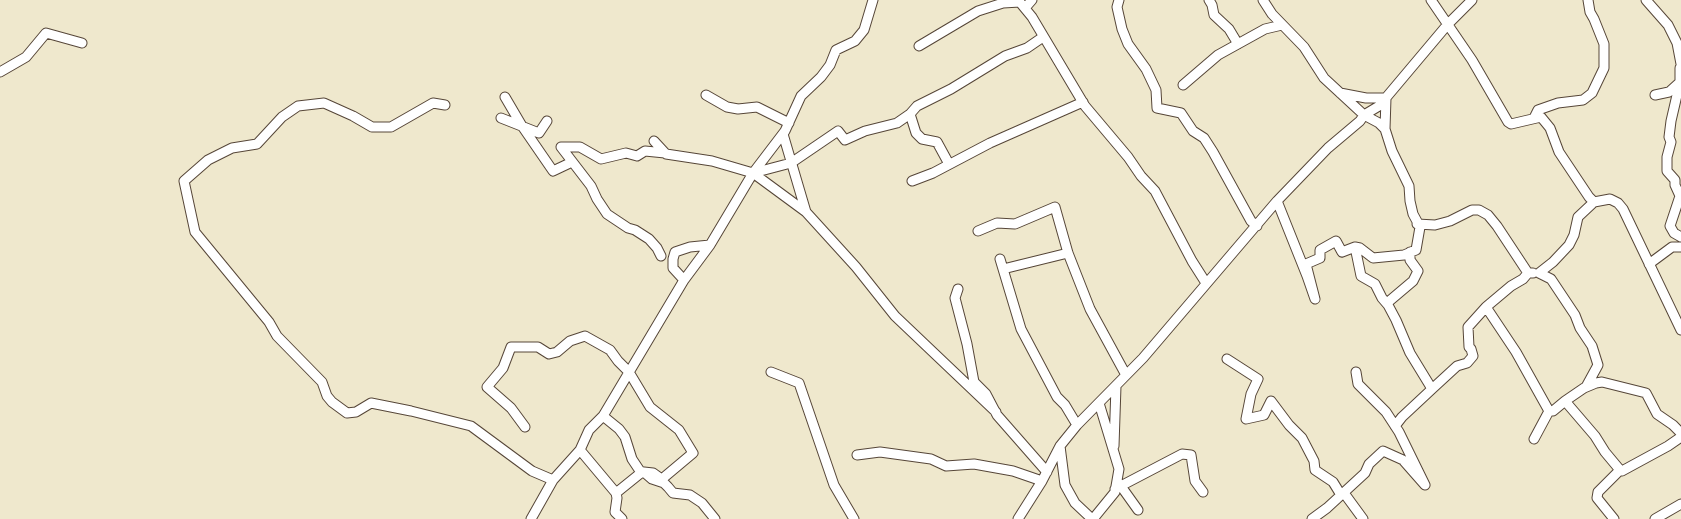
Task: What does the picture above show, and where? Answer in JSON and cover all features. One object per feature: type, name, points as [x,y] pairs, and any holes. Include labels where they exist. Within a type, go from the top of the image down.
[{"type":"street","points":[[531,519],[553,480],[580,450],[589,430],[603,416],[684,280],[710,245],[753,173],[783,134],[801,96],[820,78],[830,65],[836,50],[855,41],[864,30],[873,0]]},
{"type":"street","points":[[919,46],[978,11],[1003,3],[1021,3],[1032,0]]},
{"type":"street","points":[[1119,0],[1117,7],[1122,29],[1128,44],[1146,70],[1156,90],[1157,108],[1181,113],[1193,131],[1204,138],[1251,221],[1257,226]]},
{"type":"street","points":[[1209,0],[1212,5],[1214,15],[1230,30],[1238,44]]},
{"type":"street","points":[[1263,0],[1272,14],[1304,48],[1321,74],[1364,114],[1379,123],[1385,129]]},
{"type":"street","points":[[1431,0],[1472,60],[1508,122],[1512,124],[1542,117],[1546,122],[1559,152],[1589,197],[1594,202]]},
{"type":"street","points":[[1018,519],[1042,481],[1060,446],[1077,426],[1143,358],[1277,201],[1328,148],[1360,121],[1364,114],[1379,106],[1448,24],[1472,0]]},
{"type":"street","points":[[1534,118],[1538,110],[1558,103],[1583,100],[1592,93],[1604,68],[1604,44],[1590,12],[1588,0]]},
{"type":"street","points":[[1646,0],[1668,25],[1678,43],[1681,66],[1680,82],[1678,84],[1670,126],[1669,137],[1671,142],[1667,171],[1675,180],[1675,185],[1680,196],[1670,226],[1674,233],[1681,236]]},
{"type":"street","points":[[1021,3],[1032,17],[1043,38],[1083,102],[1105,131],[1128,157],[1141,176],[1155,191],[1192,261],[1206,283]]},
{"type":"street","points":[[1183,85],[1218,56],[1265,29],[1282,24]]},
{"type":"street","points":[[0,72],[26,57],[46,33],[82,42]]},
{"type":"street","points":[[753,173],[791,163],[838,131],[845,140],[865,131],[897,123],[918,106],[945,90],[951,89],[1005,56],[1026,48],[1043,38]]},
{"type":"street","points":[[1655,95],[1670,92],[1678,84]]},
{"type":"street","points":[[1340,93],[1366,98],[1386,98]]},
{"type":"street","points":[[706,95],[727,107],[738,109],[757,107],[789,123]]},
{"type":"street","points":[[505,97],[522,126],[553,171],[572,162]]},
{"type":"street","points":[[1277,201],[1315,298],[1306,264],[1320,258],[1320,250],[1336,241],[1342,252],[1355,247],[1360,248],[1373,258],[1404,255],[1416,250],[1420,227],[1417,224],[1410,201],[1409,186],[1392,151],[1385,129],[1386,98]]},
{"type":"street","points":[[912,181],[933,173],[990,143],[1083,102]]},
{"type":"street","points":[[445,105],[433,103],[391,127],[372,127],[353,116],[324,103],[298,106],[282,117],[257,144],[232,148],[208,160],[184,181],[195,232],[269,322],[277,336],[322,382],[327,396],[332,402],[347,413],[356,412],[371,403],[471,426],[532,471],[553,480]]},
{"type":"street","points":[[910,114],[916,133],[922,139],[937,142],[949,164]]},
{"type":"street","points":[[501,118],[539,133],[547,121]]},
{"type":"street","points":[[783,134],[806,212]]},
{"type":"street","points":[[654,140],[665,153]]},
{"type":"street","points":[[684,280],[661,256],[657,248],[649,239],[635,230],[628,228],[607,214],[597,199],[591,186],[561,147],[580,147],[601,159],[626,153],[637,156],[646,151],[665,153],[712,161],[753,173],[806,212],[856,267],[895,316],[996,412],[1047,472]]},
{"type":"street","points":[[1541,274],[1539,273],[1553,262],[1569,245],[1575,231],[1578,217],[1594,202],[1610,199],[1618,203],[1623,209],[1681,330]]},
{"type":"street","points":[[978,231],[997,223],[1015,224],[1055,206],[1068,253],[1090,308],[1126,375]]},
{"type":"street","points":[[1417,224],[1435,225],[1472,210],[1479,210],[1488,216],[1497,226],[1528,273]]},
{"type":"street","points":[[661,256],[690,247],[710,245]]},
{"type":"street","points":[[1355,247],[1361,276],[1375,284],[1382,298],[1387,303],[1410,353],[1432,389]]},
{"type":"street","points":[[1649,264],[1672,247],[1681,247]]},
{"type":"street","points":[[673,268],[675,252]]},
{"type":"street","points":[[1387,303],[1408,287],[1418,271],[1410,260],[1410,252]]},
{"type":"street","points":[[1003,269],[1068,253]]},
{"type":"street","points":[[1000,259],[1020,329],[1057,397],[1065,405],[1077,426]]},
{"type":"street","points":[[1528,273],[1541,274],[1551,279],[1563,296],[1592,346],[1598,365],[1586,387]]},
{"type":"street","points":[[1395,426],[1402,417],[1457,366],[1467,364],[1473,356],[1469,347],[1468,327],[1486,307],[1511,286],[1523,279],[1528,273]]},
{"type":"street","points":[[958,289],[955,298],[967,344],[974,382],[986,394],[996,412]]},
{"type":"street","points":[[1486,307],[1516,352],[1549,411]]},
{"type":"street","points":[[525,427],[511,408],[487,387],[503,368],[511,347],[538,347],[549,354],[553,354],[570,341],[585,336],[610,350],[629,372],[650,406],[679,430],[693,453],[663,481]]},
{"type":"street","points":[[1227,359],[1258,379],[1251,394],[1246,419],[1264,415],[1271,401],[1289,425],[1302,438],[1314,461],[1316,470],[1333,482],[1362,519]]},
{"type":"street","points":[[771,372],[799,382],[834,485],[854,519]]},
{"type":"street","points":[[1312,519],[1327,508],[1365,473],[1369,464],[1383,451],[1403,460],[1425,485],[1395,426],[1383,408],[1358,384],[1356,372]]},
{"type":"street","points":[[1534,439],[1549,411],[1553,411],[1586,387],[1602,382],[1646,393],[1657,414],[1673,425],[1681,433]]},
{"type":"street","points":[[1114,454],[1116,386]]},
{"type":"street","points":[[1565,401],[1596,436],[1605,452],[1620,470]]},
{"type":"street","points":[[1060,446],[1065,485],[1075,503],[1092,519],[1115,492],[1118,485],[1119,469],[1099,404]]},
{"type":"street","points":[[603,416],[619,429],[625,437],[630,455],[640,471],[652,480],[663,481],[673,493],[690,495],[702,502],[715,519]]},
{"type":"street","points":[[1614,519],[1597,498],[1598,492],[1620,470],[1622,471],[1668,446],[1681,437]]},
{"type":"street","points":[[580,450],[616,493],[617,498],[615,512],[622,519]]},
{"type":"street","points":[[857,455],[880,452],[931,459],[946,466],[974,464],[1013,471],[1042,481]]},
{"type":"street","points":[[1118,485],[1182,454],[1191,455],[1195,480],[1204,492]]},
{"type":"street","points":[[616,493],[643,472]]},
{"type":"street","points":[[1118,485],[1138,510]]},
{"type":"street","points":[[1655,519],[1681,504]]}]
